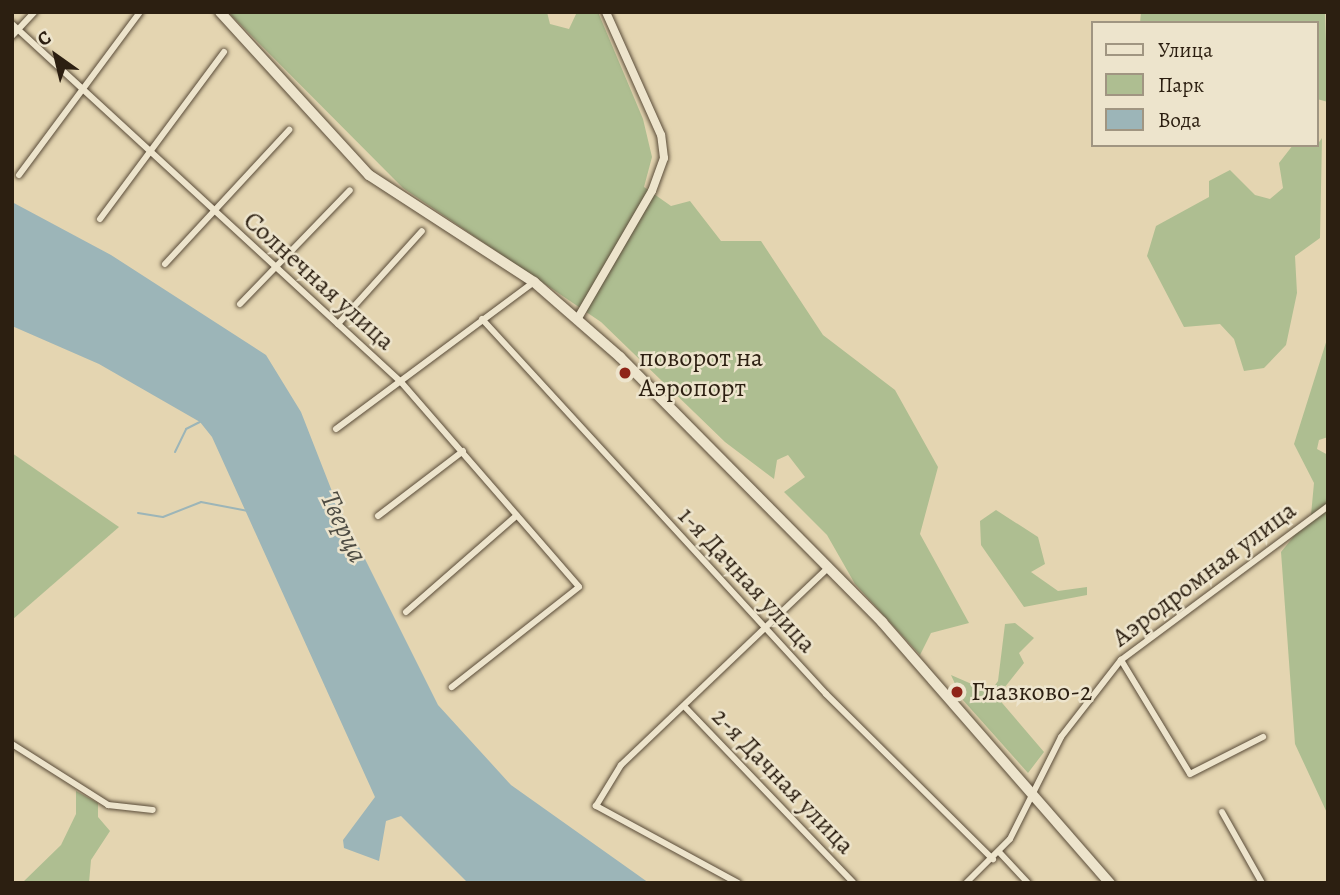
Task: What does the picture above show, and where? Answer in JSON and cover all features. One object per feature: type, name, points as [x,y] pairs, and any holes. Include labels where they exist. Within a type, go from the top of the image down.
[{"type":"main road","points":[[220,12],[369,175],[534,282],[578,318],[829,567],[1034,792],[1110,883]]},
{"type":"street","points":[[12,36],[34,12]]},
{"type":"street","points":[[19,175],[140,12]]},
{"type":"street","points":[[578,318],[652,191],[664,158],[661,135],[606,12]]},
{"type":"street","name":"Солнечная улица","points":[[12,24],[274,268],[401,382],[579,587],[452,687]]},
{"type":"street","points":[[100,219],[224,52]]},
{"type":"street","points":[[165,264],[289,130]]},
{"type":"street","points":[[240,304],[350,190]]},
{"type":"street","points":[[338,324],[422,231]]},
{"type":"street","points":[[336,429],[534,282]]},
{"type":"street","name":"1-я Дачная улица","points":[[482,319],[764,625],[993,859]]},
{"type":"street","points":[[378,516],[463,451]]},
{"type":"street","name":"Аэродромная улица","points":[[967,883],[1000,853],[1061,737],[1121,660],[1328,506]]},
{"type":"street","points":[[406,612],[517,514]]},
{"type":"street","points":[[738,883],[596,806],[621,765],[764,625],[829,567]]},
{"type":"street","points":[[1121,660],[1190,774],[1263,737]]},
{"type":"street","name":"2-я Дачная улица","points":[[684,706],[854,883]]},
{"type":"street","points":[[12,744],[108,805],[153,810]]},
{"type":"street","points":[[1222,813],[1262,883]]},
{"type":"street","points":[[1000,853],[1028,883]]},
{"type":"green space","points":[[228,12],[547,12],[550,24],[569,29],[577,12],[598,12],[643,119],[652,157],[644,187],[671,206],[690,201],[721,241],[761,241],[823,335],[895,390],[938,467],[920,534],[969,623],[931,633],[920,655],[855,584],[827,535],[784,492],[805,477],[788,455],[777,460],[774,479],[725,442],[601,322],[403,188]]},
{"type":"green space","points":[[1141,12],[1325,12],[1328,102],[1319,100],[1319,21],[1140,21]]},
{"type":"green space","points":[[1322,138],[1320,238],[1295,256],[1297,293],[1286,345],[1264,368],[1244,371],[1234,339],[1220,324],[1184,327],[1147,256],[1156,226],[1209,197],[1209,181],[1230,170],[1255,195],[1270,199],[1283,188],[1279,163],[1291,147],[1319,147]]},
{"type":"green space","points":[[1328,336],[1328,437],[1319,440],[1317,449],[1328,455],[1328,815],[1295,744],[1281,552],[1311,515],[1314,483],[1294,444]]},
{"type":"green space","points":[[12,453],[119,527],[12,620]]},
{"type":"green space","points":[[996,510],[1038,537],[1045,564],[1031,572],[1058,591],[1087,587],[1087,595],[1024,607],[981,545],[980,521]]},
{"type":"green space","points":[[1015,623],[1034,638],[1019,653],[1024,663],[997,697],[1044,752],[1028,773],[962,699],[951,675],[990,692],[998,681],[1005,624]]},
{"type":"green space","points":[[76,791],[98,803],[98,817],[110,831],[91,860],[89,883],[22,883],[61,845],[76,814]]},
{"type":"water","name":"Тверца","points":[[12,202],[111,255],[266,355],[301,412],[335,499],[438,705],[511,785],[649,883],[468,883],[401,816],[386,821],[379,861],[344,848],[343,840],[375,797],[212,437],[200,422],[99,364],[12,326]]},
{"type":"waterway","points":[[175,452],[186,429],[200,422]]},
{"type":"waterway","points":[[138,513],[163,517],[201,502],[248,511]]},
{"type":"place","name":"поворот на Аэропорт","points":[[625,373]]},
{"type":"place","name":"Глазково-2","points":[[957,692]]}]
